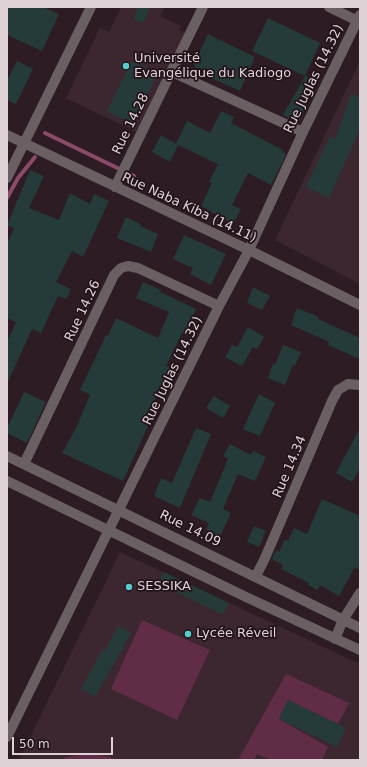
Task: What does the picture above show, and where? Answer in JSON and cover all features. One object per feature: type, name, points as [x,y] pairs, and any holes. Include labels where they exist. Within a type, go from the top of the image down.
[{"type":"street","points":[[7,178],[91,7]]},
{"type":"street","name":"Rue 14.28","points":[[115,187],[203,7]]},
{"type":"street","points":[[329,7],[359,19]]},
{"type":"street","name":"Rue Juglas (14.32)","points":[[7,738],[219,306],[249,250],[303,132],[359,19]]},
{"type":"street","points":[[172,72],[303,132]]},
{"type":"street","name":"Rue Naba Kiba (14.11)","points":[[7,135],[249,250],[360,305]]},
{"type":"street","name":"Rue 14.26","points":[[24,464],[114,275],[121,268],[128,266],[138,268],[219,306]]},
{"type":"street","name":"Rue 14.34","points":[[256,576],[332,401],[338,390],[348,384],[360,385]]},
{"type":"street","name":"Rue 14.09","points":[[7,456],[119,509],[360,628]]},
{"type":"street","points":[[7,481],[360,650]]},
{"type":"street","points":[[335,639],[360,593]]},
{"type":"shaded area","name":"Université Evangélique du Kadiogo","points":[[121,7],[165,7],[160,16],[181,26],[179,30],[187,34],[138,133],[66,98],[100,28],[109,32]]},
{"type":"shaded area","points":[[360,61],[360,284],[275,240]]},
{"type":"shaded area","name":"Lycée Réveil","points":[[120,552],[360,664],[359,760],[19,760]]},
{"type":"shaded area","points":[[142,620],[210,650],[177,720],[111,689]]},
{"type":"shaded area","points":[[286,674],[349,703],[338,724],[288,700],[279,719],[328,747],[322,760],[272,760],[257,754],[254,760],[238,760]]},
{"type":"shaded area","points":[[89,753],[110,757],[114,760],[61,760],[67,757]]},
{"type":"building","points":[[7,7],[43,7],[59,14],[42,51],[7,35]]},
{"type":"building","points":[[138,7],[150,7],[143,23],[133,19]]},
{"type":"building","points":[[268,18],[320,43],[305,76],[252,51]]},
{"type":"building","points":[[208,34],[255,57],[240,91],[196,71],[194,64]]},
{"type":"building","points":[[17,61],[33,69],[16,104],[7,100],[7,81]]},
{"type":"building","points":[[132,61],[158,73],[133,124],[107,111]]},
{"type":"building","points":[[305,76],[317,80],[300,120],[296,122],[283,115]]},
{"type":"building","points":[[351,94],[360,97],[360,129],[329,198],[306,187],[330,136],[335,139]]},
{"type":"building","points":[[221,111],[234,117],[231,123],[281,149],[286,155],[271,185],[248,173],[232,205],[241,209],[233,224],[201,206],[212,183],[209,182],[218,164],[176,144],[187,121],[210,133]]},
{"type":"building","points":[[161,135],[178,145],[170,162],[152,152]]},
{"type":"building","points":[[30,170],[44,176],[29,208],[59,220],[70,193],[90,204],[94,194],[109,201],[83,257],[72,251],[56,282],[71,289],[66,299],[58,296],[41,333],[32,329],[7,384],[7,342],[16,322],[7,318],[7,244],[14,228],[7,225]]},
{"type":"building","points":[[126,217],[141,224],[140,226],[158,234],[151,252],[117,238]]},
{"type":"building","points":[[184,235],[226,254],[211,285],[190,274],[193,268],[173,259]]},
{"type":"building","points":[[143,282],[196,309],[185,334],[182,333],[166,366],[171,368],[159,389],[145,424],[148,426],[123,481],[62,453],[76,428],[90,395],[80,390],[106,335],[108,336],[116,318],[158,338],[169,312],[136,298]]},
{"type":"building","points":[[253,287],[270,296],[262,310],[247,303]]},
{"type":"building","points":[[297,308],[319,317],[318,319],[360,338],[360,359],[328,345],[329,342],[291,325]]},
{"type":"building","points":[[248,327],[264,337],[257,349],[253,347],[242,366],[225,357],[232,345],[237,347]]},
{"type":"building","points":[[283,345],[301,352],[295,366],[293,365],[285,385],[268,378],[273,364],[275,365]]},
{"type":"building","points":[[24,392],[46,402],[27,443],[7,433],[7,428]]},
{"type":"building","points":[[259,394],[275,403],[260,436],[243,429]]},
{"type":"building","points":[[214,396],[230,406],[223,418],[206,408]]},
{"type":"building","points":[[196,428],[211,434],[180,508],[154,496],[161,478],[172,483]]},
{"type":"building","points":[[360,428],[360,468],[352,482],[336,473]]},
{"type":"building","points":[[230,444],[251,455],[253,451],[266,457],[255,481],[238,474],[223,509],[231,513],[220,537],[206,530],[209,523],[191,515],[200,498],[210,502],[228,459],[223,456]]},
{"type":"building","points":[[322,499],[360,516],[360,570],[355,567],[339,596],[320,585],[318,590],[308,585],[309,583],[281,569],[283,565],[272,559],[276,550],[279,552],[285,539],[288,541],[294,528],[307,534]]},
{"type":"building","points":[[254,526],[266,531],[259,547],[247,542]]},
{"type":"building","points":[[164,572],[229,603],[223,615],[158,583]]},
{"type":"building","points":[[118,626],[131,633],[95,697],[81,689],[102,650],[104,652]]},
{"type":"building","points":[[288,700],[346,728],[337,747],[279,719]]},
{"type":"waterway","points":[[45,133],[134,176]]},
{"type":"waterway","points":[[7,198],[18,178],[35,157]]},
{"type":"place","name":"Université Evangélique du Kadiogo","points":[[126,66]]},
{"type":"place","name":"SESSIKA","points":[[129,587]]},
{"type":"place","name":"Lycée Réveil","points":[[188,634]]}]
